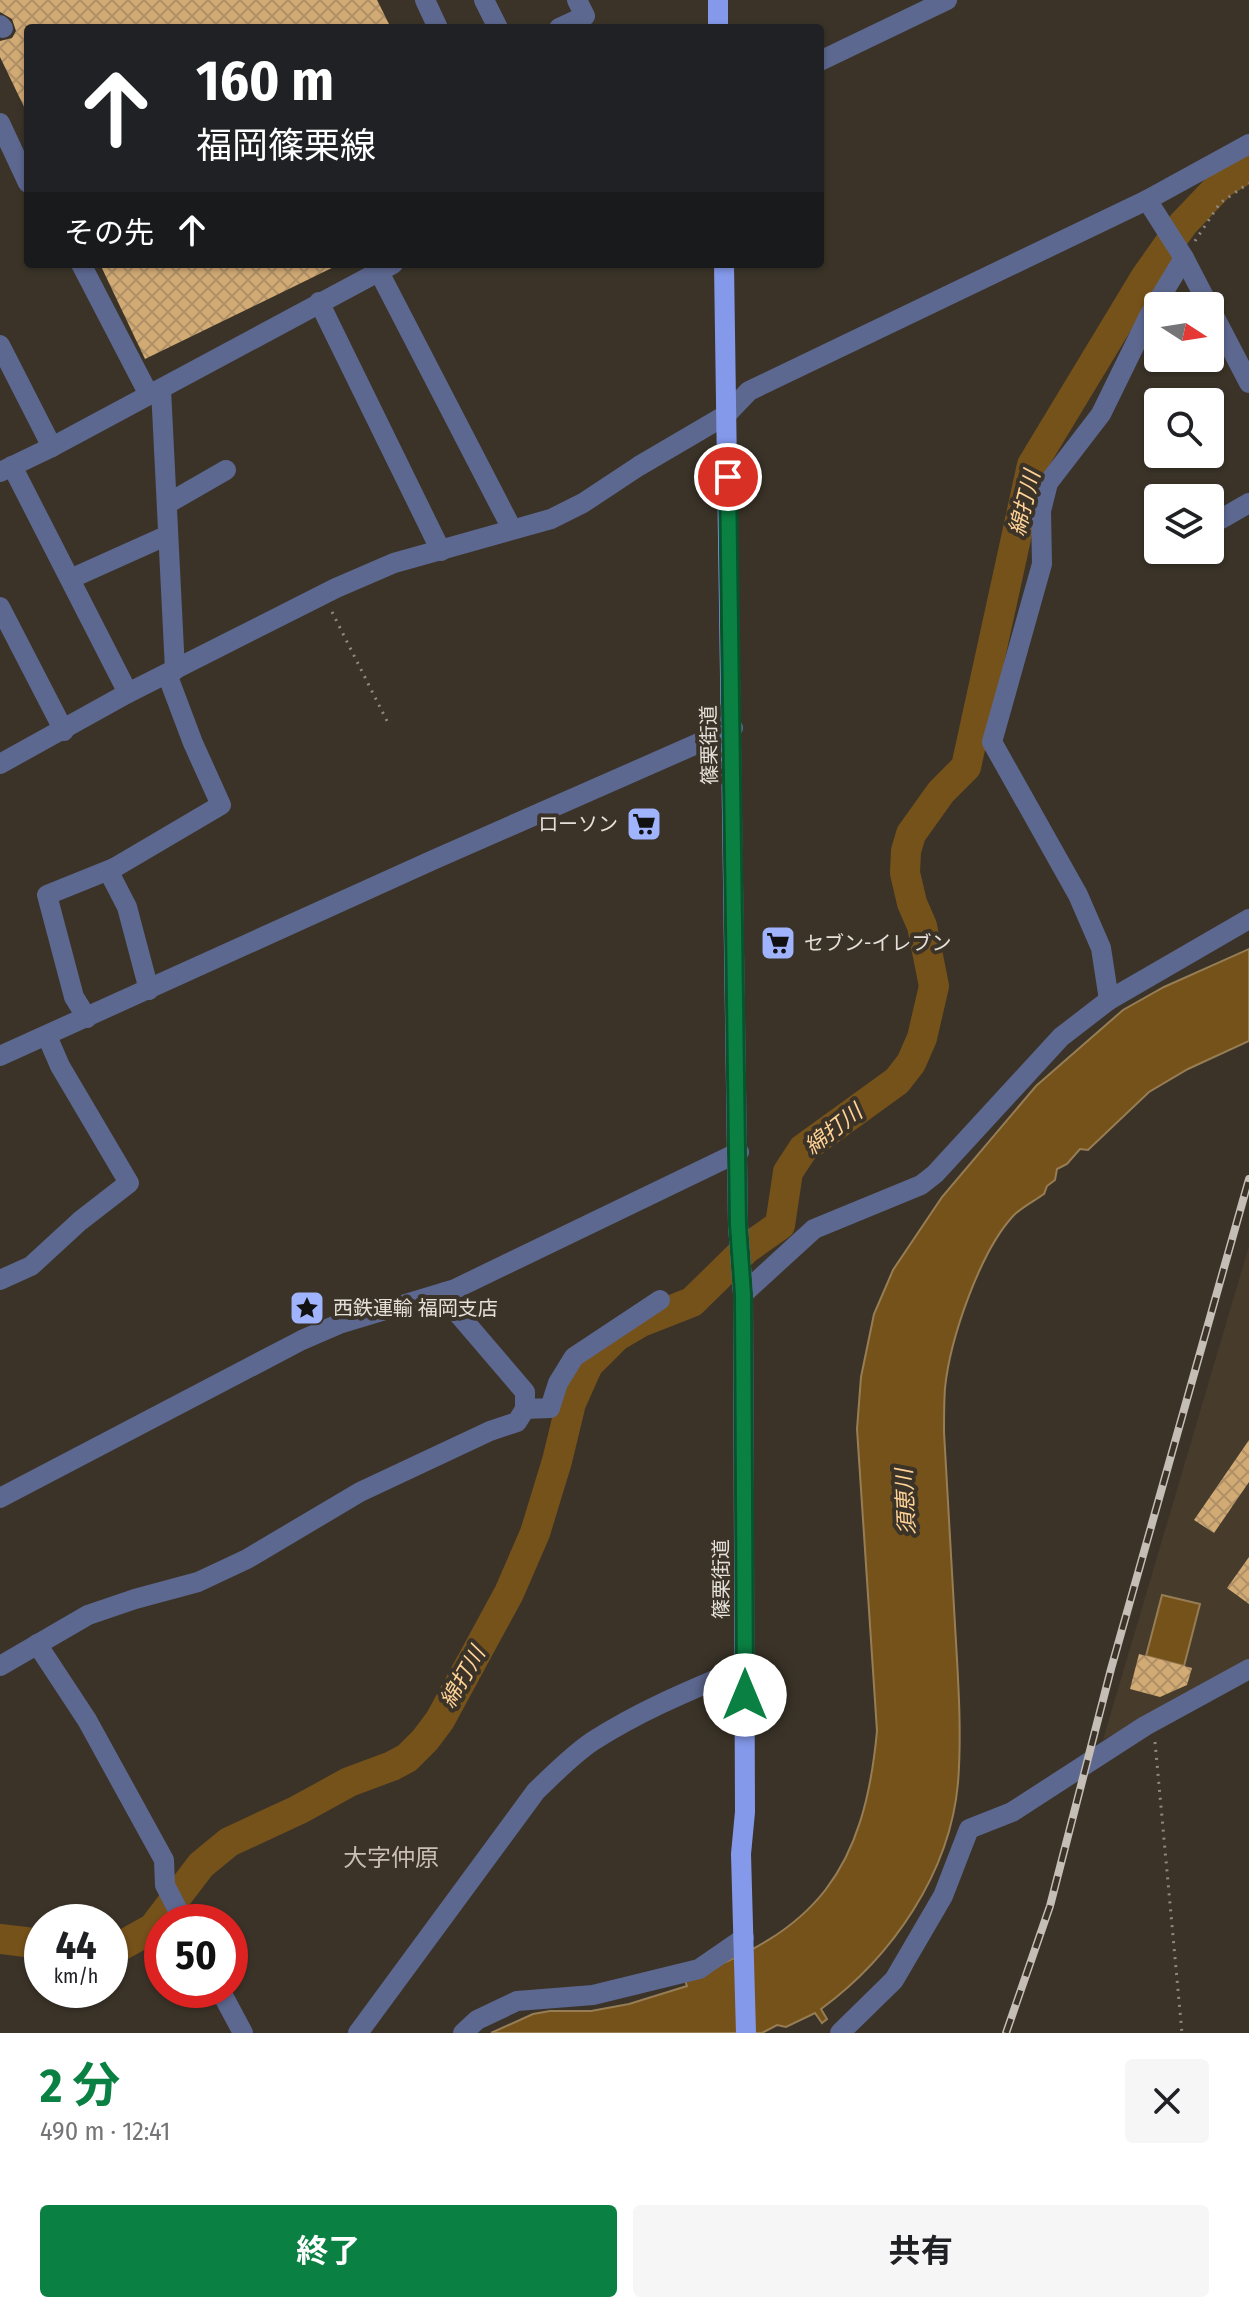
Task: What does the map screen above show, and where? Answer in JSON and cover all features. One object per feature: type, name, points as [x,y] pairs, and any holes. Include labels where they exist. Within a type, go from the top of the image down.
[{"type":"main road","points":[[718,0],[718,24]]},
{"type":"main road","name":"篠栗街道","points":[[724,268],[738,1225],[743,1294],[745,1812],[741,1854],[746,2033]]},
{"type":"street","points":[[425,0],[436,24]]},
{"type":"street","points":[[484,0],[496,24]]},
{"type":"street","points":[[568,24],[585,16],[577,0]]},
{"type":"street","points":[[824,59],[947,0]]},
{"type":"street","points":[[0,123],[24,174]]},
{"type":"street","points":[[0,764],[128,693],[323,594],[394,563],[551,519],[583,503],[726,415],[749,391],[1147,200],[1249,144]]},
{"type":"street","points":[[1147,200],[1202,292]]},
{"type":"street","points":[[1109,1000],[1101,948],[1078,895],[992,742],[1042,564],[1041,511],[1048,483],[1101,414],[1149,316],[1176,246]]},
{"type":"street","points":[[83,268],[155,392],[167,504],[171,672],[193,743],[221,805],[114,868],[47,895],[74,997],[87,1018]]},
{"type":"street","points":[[128,693],[70,579],[6,469],[383,268]]},
{"type":"street","points":[[385,268],[512,529]]},
{"type":"street","points":[[319,302],[441,551]]},
{"type":"street","points":[[1224,334],[1249,383]]},
{"type":"street","points":[[0,345],[52,447]]},
{"type":"street","points":[[167,504],[226,470]]},
{"type":"street","points":[[1224,517],[1249,503]]},
{"type":"street","points":[[70,579],[168,535]]},
{"type":"street","points":[[0,607],[64,731]]},
{"type":"street","points":[[0,1056],[733,728]]},
{"type":"street","points":[[114,868],[111,876],[127,907],[149,990]]},
{"type":"street","points":[[743,1294],[814,1229],[921,1185],[935,1174],[1061,1037],[1109,1000],[1249,919]]},
{"type":"street","points":[[0,1280],[31,1266],[129,1183],[60,1066],[47,1036]]},
{"type":"street","points":[[0,1498],[302,1340],[339,1324],[445,1292],[516,1261],[739,1152]]},
{"type":"street","points":[[0,1666],[88,1615],[198,1582],[223,1571],[360,1492],[490,1431],[517,1422],[525,1409],[525,1392],[448,1302],[445,1292]]},
{"type":"street","points":[[525,1409],[550,1408],[558,1383],[574,1357],[660,1300]]},
{"type":"street","points":[[37,1644],[87,1720],[164,1860],[165,1885],[175,1904]]},
{"type":"street","points":[[358,2033],[536,1791],[562,1766],[591,1742],[671,1698],[745,1667]]},
{"type":"street","points":[[840,2033],[894,1980],[943,1896],[969,1829],[1012,1812],[1145,1726],[1249,1669]]},
{"type":"street","points":[[463,2033],[477,2020],[517,2001],[593,1995],[699,1969],[744,1949]]},
{"type":"street","points":[[230,2008],[243,2033]]},
{"type":"path","points":[[1176,246],[1220,203],[1249,183]]},
{"type":"path","points":[[323,594],[387,721]]},
{"type":"path","points":[[1145,1726],[1155,1743],[1182,2033]]},
{"type":"shaded area","points":[[1249,1246],[1249,1660],[1103,1740]]},
{"type":"water","name":"須恵川","points":[[1249,949],[1249,1041],[1188,1069],[1149,1092],[1088,1150],[1080,1149],[1067,1164],[1057,1169],[1055,1180],[1047,1186],[1044,1194],[1017,1212],[1001,1231],[979,1273],[960,1321],[948,1368],[944,1404],[959,1704],[958,1783],[953,1816],[943,1849],[913,1910],[871,1964],[821,2009],[827,2019],[822,2023],[815,2013],[786,2027],[777,2025],[762,2033],[491,2033],[533,2014],[591,2011],[629,2004],[687,1986],[684,1978],[730,1960],[768,1940],[800,1917],[826,1890],[845,1858],[860,1822],[877,1731],[857,1429],[861,1377],[874,1314],[893,1270],[942,1197],[1036,1086],[1123,1010],[1164,987]]},
{"type":"water","points":[[1162,1595],[1200,1604],[1184,1666],[1146,1656]]},
{"type":"building","points":[[0,0],[377,0],[389,24],[24,24],[24,107],[0,57],[0,41],[12,38],[16,31],[12,19],[0,12]]},
{"type":"building","points":[[102,268],[332,268],[145,359]]},
{"type":"building","points":[[1249,1440],[1249,1482],[1214,1533],[1194,1520]]},
{"type":"building","points":[[1249,1557],[1249,1604],[1227,1588]]},
{"type":"building","points":[[1139,1654],[1192,1668],[1187,1685],[1160,1697],[1130,1689]]},
{"type":"waterway","name":"綿打川","points":[[128,1942],[153,1928],[201,1865],[229,1842],[349,1782],[392,1766],[407,1758],[425,1740],[440,1720],[509,1593],[535,1533],[571,1403],[588,1365],[617,1336],[641,1322],[692,1302],[746,1249],[780,1225],[788,1172],[803,1149],[897,1081],[911,1063],[922,1038],[934,986],[922,926],[912,903],[905,873],[906,851],[911,834],[941,792],[966,767],[1032,465],[1145,278],[1183,224],[1222,183],[1249,167]]},
{"type":"waterway","name":"綿打川","points":[[0,1939],[24,1942]]},
{"type":"railway","points":[[1006,2033],[1050,1906],[1111,1669],[1249,1179]]},
{"type":"place","name":"ローソン","points":[[644,824]]},
{"type":"place","name":"セブン-イレブン","points":[[778,943]]},
{"type":"place","name":"西鉄運輸 福岡支店","points":[[307,1308]]},
{"type":"district","name":"大字仲原","points":[[391,1858]]},
{"type":"route","points":[[728,477],[738,1225],[743,1294],[745,1695]]}]
